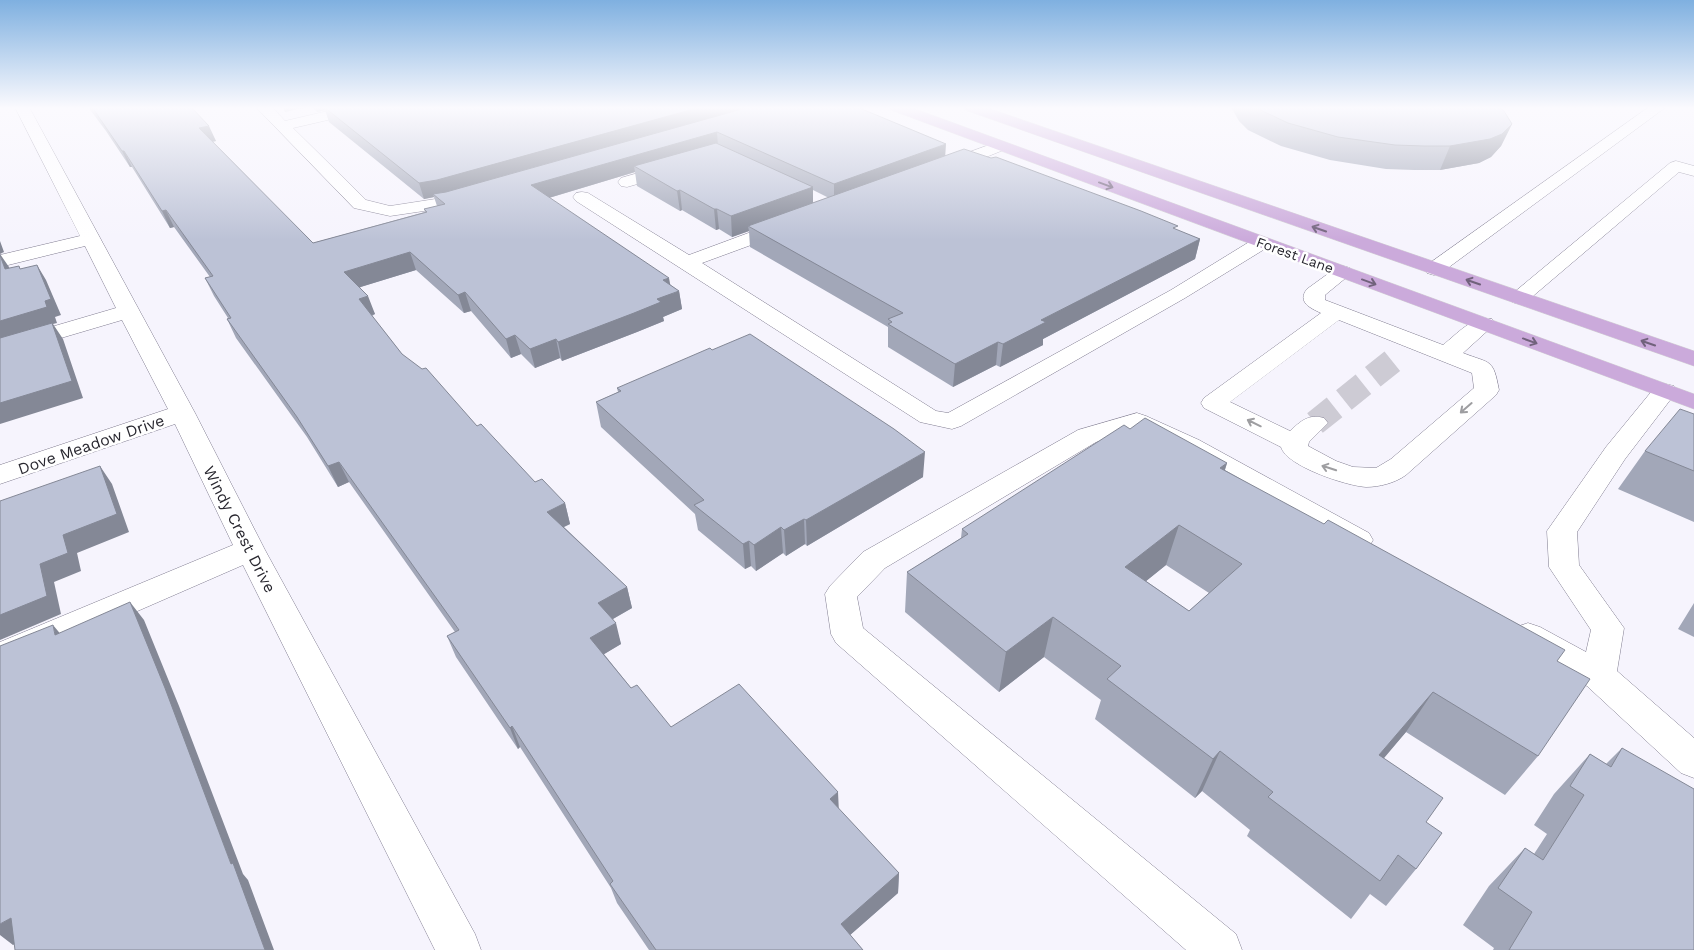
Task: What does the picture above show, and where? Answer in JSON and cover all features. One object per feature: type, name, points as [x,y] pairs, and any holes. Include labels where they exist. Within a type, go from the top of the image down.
[{"type":"main road","name":"Forest Lane","points":[[1014,151],[1262,243],[1335,278],[1484,324],[1694,402]]},
{"type":"main road","name":"Forest Lane","points":[[1096,151],[1694,359]]},
{"type":"main road","points":[[1484,324],[1519,298]]},
{"type":"street","name":"Windy Crest Drive","points":[[45,151],[182,413],[250,550],[459,950]]},
{"type":"street","points":[[307,151],[360,204],[390,211],[444,203],[492,189]]},
{"type":"street","points":[[932,172],[986,151]]},
{"type":"street","points":[[1434,269],[1597,151]]},
{"type":"street","points":[[627,182],[692,162]]},
{"type":"street","points":[[1519,298],[1686,164]]},
{"type":"street","points":[[582,196],[930,417],[952,421],[1178,294],[1262,243]]},
{"type":"street","points":[[687,262],[805,218]]},
{"type":"street","points":[[0,261],[91,239]]},
{"type":"street","points":[[1315,423],[1296,439],[1294,450],[1325,468],[1363,478],[1387,474],[1401,465],[1487,390],[1483,369],[1447,354],[1408,348],[1337,311],[1315,303],[1314,293],[1335,278]]},
{"type":"street","points":[[0,349],[129,311]]},
{"type":"street","points":[[1295,444],[1213,403],[1337,311]]},
{"type":"street","points":[[1447,354],[1484,324]]},
{"type":"street","points":[[1599,676],[1608,628],[1564,567],[1562,531],[1615,453],[1665,391]]},
{"type":"street","name":"Dove Meadow Drive","points":[[0,476],[182,413]]},
{"type":"street","points":[[1220,950],[848,634],[841,594],[874,560],[1087,436],[1137,421],[1190,446],[1382,554]]},
{"type":"street","points":[[0,657],[250,550]]},
{"type":"street","points":[[1504,622],[1599,676],[1694,761]]},
{"type":"building","points":[[124,151],[222,151],[313,243],[427,212],[424,209],[445,204],[433,194],[591,151],[649,151],[531,185],[669,278],[663,280],[679,291],[657,299],[661,302],[634,313],[558,342],[556,339],[530,349],[515,335],[506,339],[465,292],[458,295],[410,252],[344,272],[368,296],[359,299],[402,354],[422,369],[426,368],[477,426],[481,424],[535,482],[542,479],[565,503],[547,512],[627,587],[598,603],[616,623],[590,638],[631,688],[637,685],[671,727],[739,684],[838,792],[830,799],[899,873],[841,924],[863,950],[656,950],[610,884],[613,881],[512,726],[510,728],[447,636],[459,630],[339,462],[328,466],[297,417],[227,319],[231,318],[205,278],[213,276],[166,210],[162,211]]},
{"type":"building","points":[[379,151],[541,151],[437,180],[419,183]]},
{"type":"building","points":[[686,151],[734,151],[813,187],[731,216],[680,190],[677,191],[634,166]]},
{"type":"building","points":[[760,151],[925,151],[834,184]]},
{"type":"building","points":[[957,151],[971,151],[991,158],[996,157],[1141,211],[1178,226],[1173,228],[1200,239],[1041,320],[1046,322],[1003,344],[998,342],[955,364],[888,324],[892,322],[888,319],[903,313],[748,226]]},
{"type":"building","points":[[0,255],[5,269],[19,266],[20,269],[37,265],[51,299],[45,301],[47,307],[0,321]]},
{"type":"building","points":[[52,323],[72,381],[0,403],[0,338]]},
{"type":"building","points":[[750,334],[894,429],[925,452],[806,520],[804,519],[784,530],[781,527],[754,545],[749,541],[743,544],[694,505],[704,500],[596,402],[621,391],[617,388],[710,348],[712,350]]},
{"type":"building","points":[[1680,409],[1694,414],[1694,471],[1645,451]]},
{"type":"building","points":[[1145,418],[1227,463],[1220,468],[1324,524],[1328,520],[1565,650],[1557,661],[1590,679],[1538,756],[1433,692],[1379,755],[1443,798],[1426,822],[1442,833],[1416,869],[1398,855],[1380,881],[1268,797],[1273,792],[1220,751],[1213,759],[1107,679],[1121,666],[1053,617],[1006,652],[907,572],[968,534],[962,529],[1124,425],[1130,429]],"holes":[[[1179,525],[1242,564],[1189,611],[1125,567]]]},
{"type":"building","points":[[100,466],[117,514],[63,535],[68,553],[40,564],[47,596],[0,615],[0,501]]},
{"type":"building","points":[[130,602],[165,688],[231,864],[233,863],[265,950],[15,950],[11,918],[0,924],[0,646],[53,625],[55,635]]},
{"type":"building","points":[[1622,748],[1694,789],[1694,950],[1509,950],[1532,912],[1498,888],[1525,848],[1543,860],[1584,795],[1570,786],[1590,754],[1611,767]]},
{"type":"tunnel","points":[[1315,423],[1400,355]]}]
